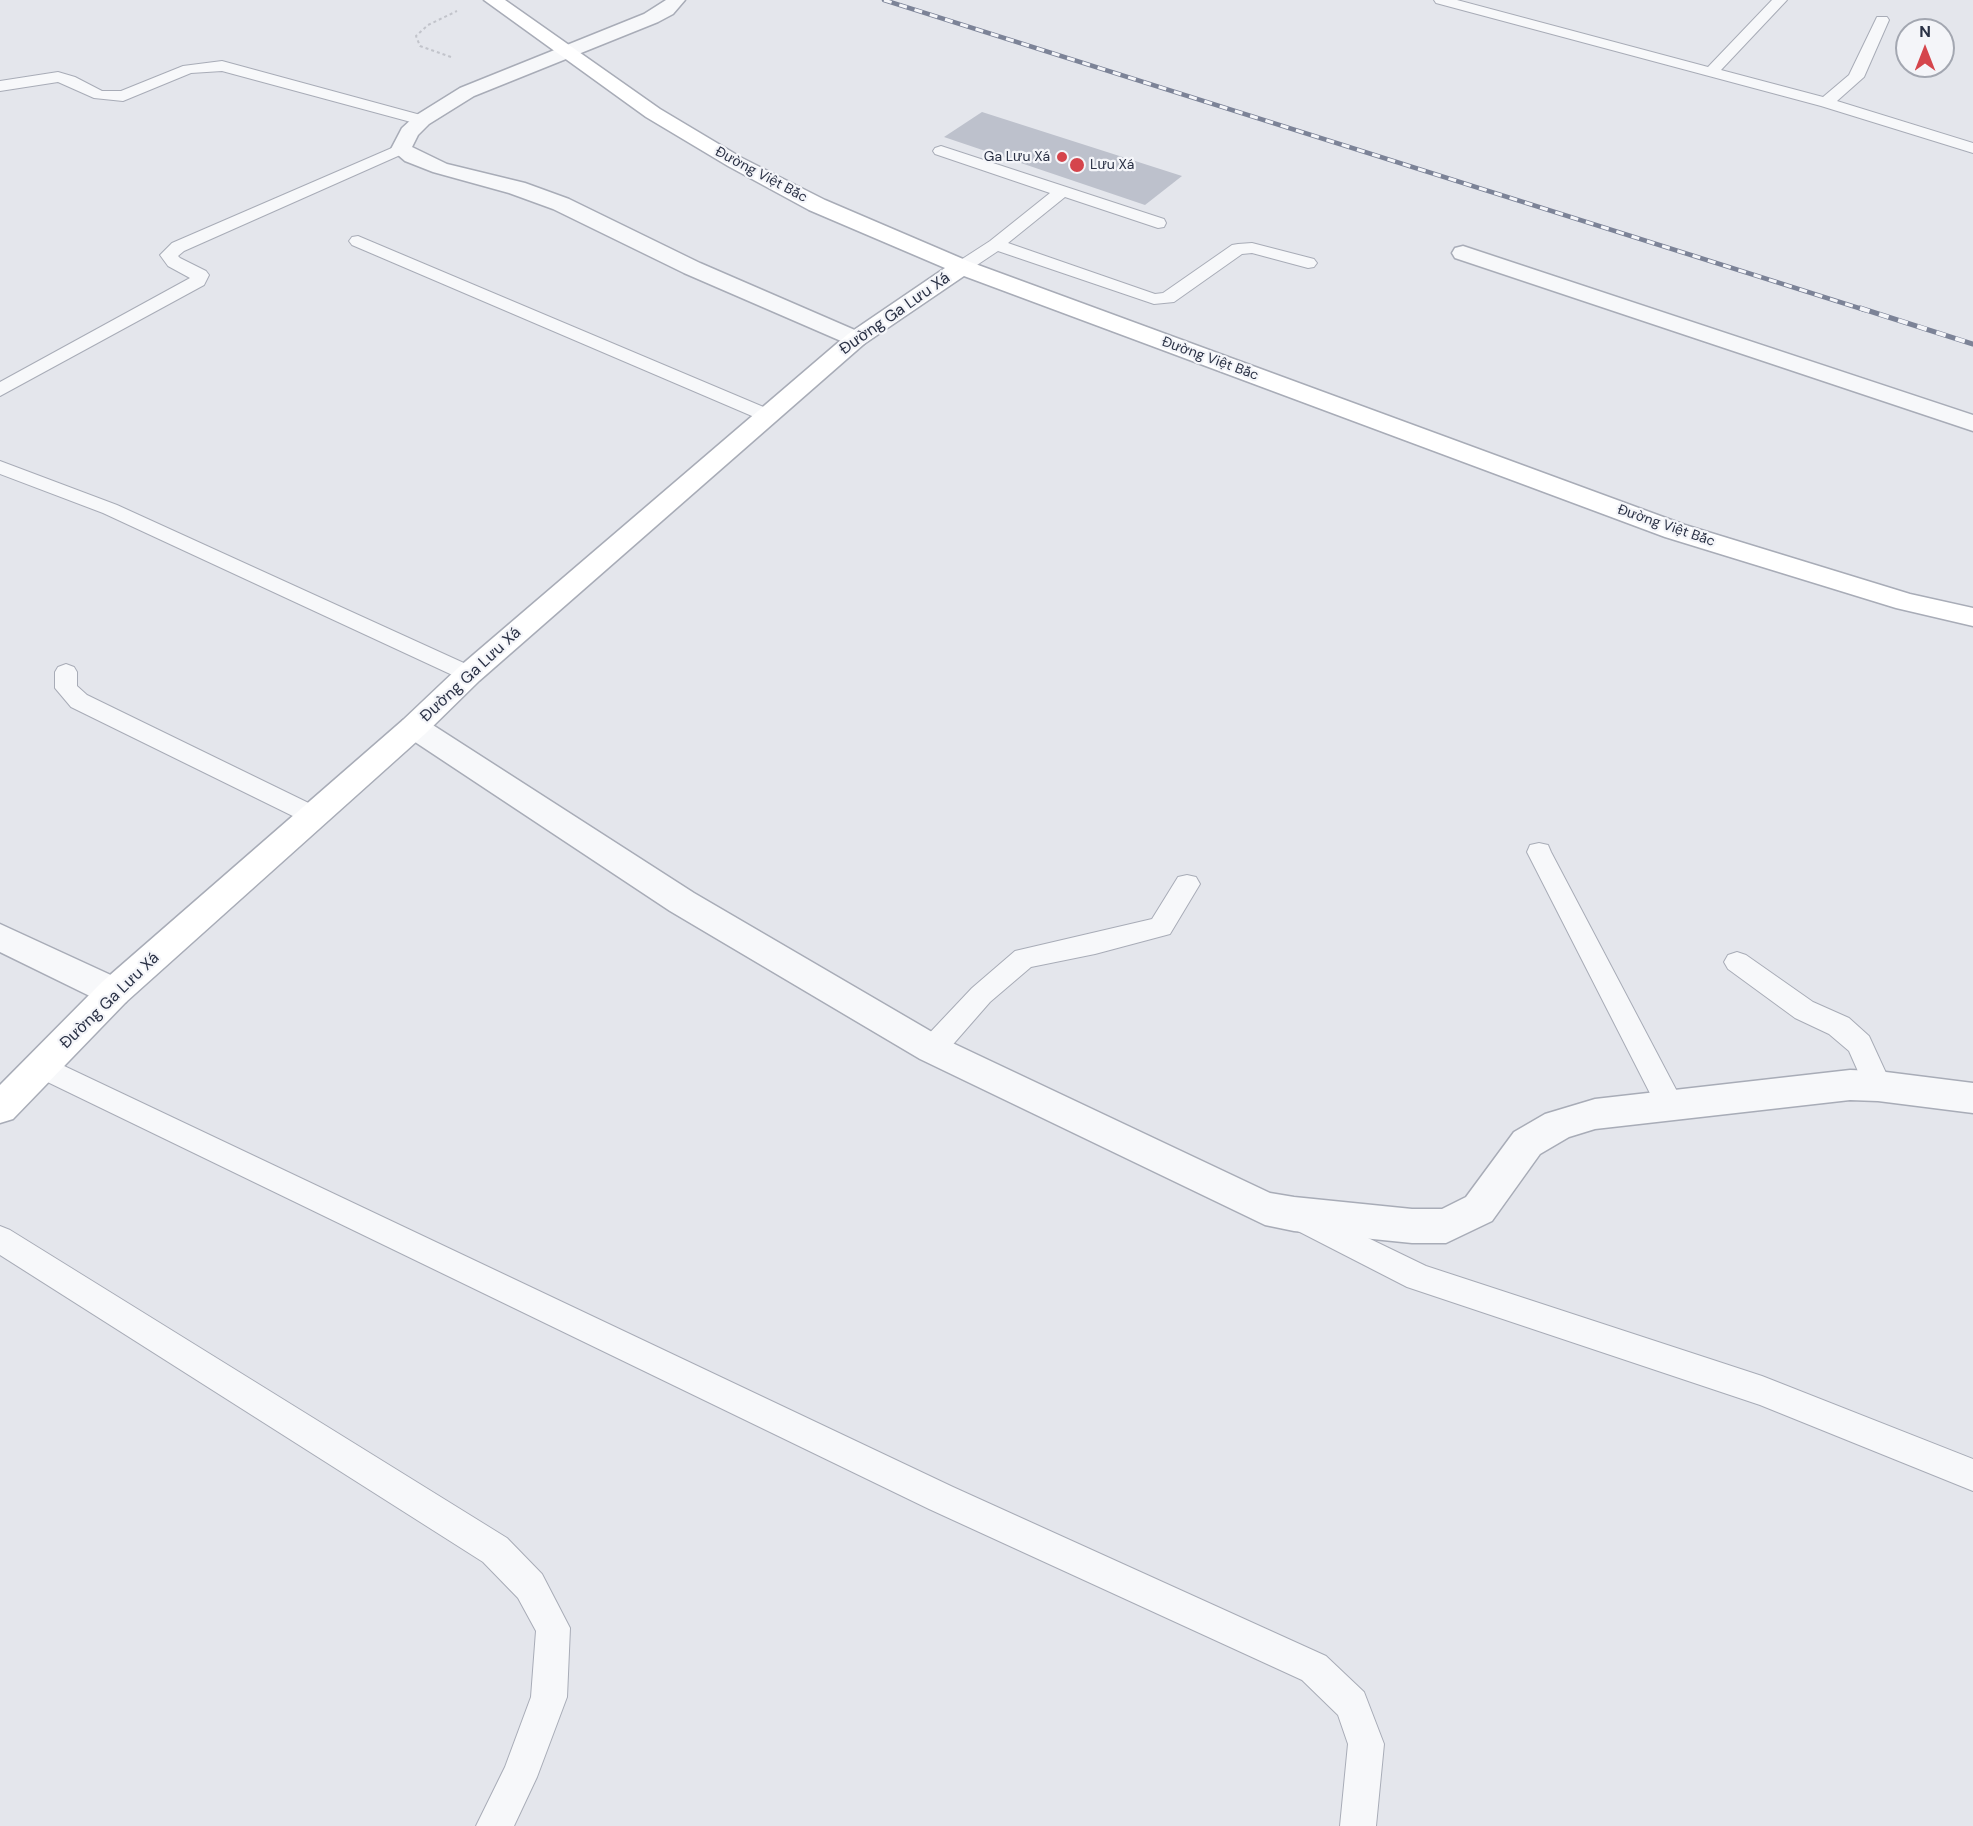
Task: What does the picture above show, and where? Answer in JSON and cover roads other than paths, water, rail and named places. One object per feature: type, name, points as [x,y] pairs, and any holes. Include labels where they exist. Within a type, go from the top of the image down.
[{"type":"main road","name":"Đường Việt Bắc","points":[[493,0],[564,53],[652,113],[735,162],[817,205],[962,267],[1675,531],[1906,602],[1973,617]]},
{"type":"main road","name":"Đường Ga Lưu Xá","points":[[0,1108],[43,1067],[114,992],[414,727],[469,674],[856,339],[962,267]]},
{"type":"street","points":[[676,0],[666,10],[651,18],[467,92],[422,120],[409,132],[401,149],[412,157],[440,168],[509,186],[561,204],[692,268],[856,339]]},
{"type":"street","points":[[1463,253],[1973,423]]},
{"type":"street","points":[[414,727],[682,902],[932,1050],[1265,1208],[1293,1214],[1412,1226],[1446,1226],[1479,1209],[1527,1143],[1558,1125],[1595,1114],[1850,1085],[1878,1086],[1973,1098]]},
{"type":"street","points":[[0,938],[114,992]]},
{"type":"lane","points":[[1441,0],[1826,103],[1973,148]]},
{"type":"lane","points":[[1711,72],[1780,0]]},
{"type":"lane","points":[[1826,103],[1856,77],[1882,20]]},
{"type":"lane","points":[[0,86],[58,77],[70,80],[99,95],[116,96],[188,69],[222,66],[422,120]]},
{"type":"lane","points":[[0,390],[198,281],[200,274],[174,262],[169,255],[178,247],[401,149]]},
{"type":"lane","points":[[941,151],[1158,223]]},
{"type":"lane","points":[[962,267],[996,245],[1061,192]]},
{"type":"lane","points":[[357,241],[766,416]]},
{"type":"lane","points":[[996,245],[1154,299],[1168,298],[1238,249],[1252,248],[1308,263]]},
{"type":"lane","points":[[0,467],[110,509],[469,674]]},
{"type":"lane","points":[[66,672],[66,688],[79,700],[314,816]]},
{"type":"lane","points":[[1539,852],[1670,1105]]},
{"type":"lane","points":[[932,1050],[981,995],[1024,958],[1095,944],[1161,927],[1187,884]]},
{"type":"lane","points":[[1737,962],[1803,1010],[1839,1026],[1859,1044],[1878,1086]]},
{"type":"lane","points":[[43,1067],[941,1498],[1314,1668],[1352,1704],[1366,1744],[1358,1826]]},
{"type":"lane","points":[[1293,1214],[1418,1277],[1762,1391],[1973,1474]]},
{"type":"lane","points":[[0,1239],[495,1550],[530,1586],[553,1628],[549,1697],[519,1777],[494,1826]]},
{"type":"railway","points":[[884,0],[1865,310]]},
{"type":"railway","points":[[1860,308],[1973,344]]},
{"type":"place","name":"Ga Lưu Xá","points":[[1062,157]]},
{"type":"place","name":"Lưu Xá","points":[[1077,165]]}]
